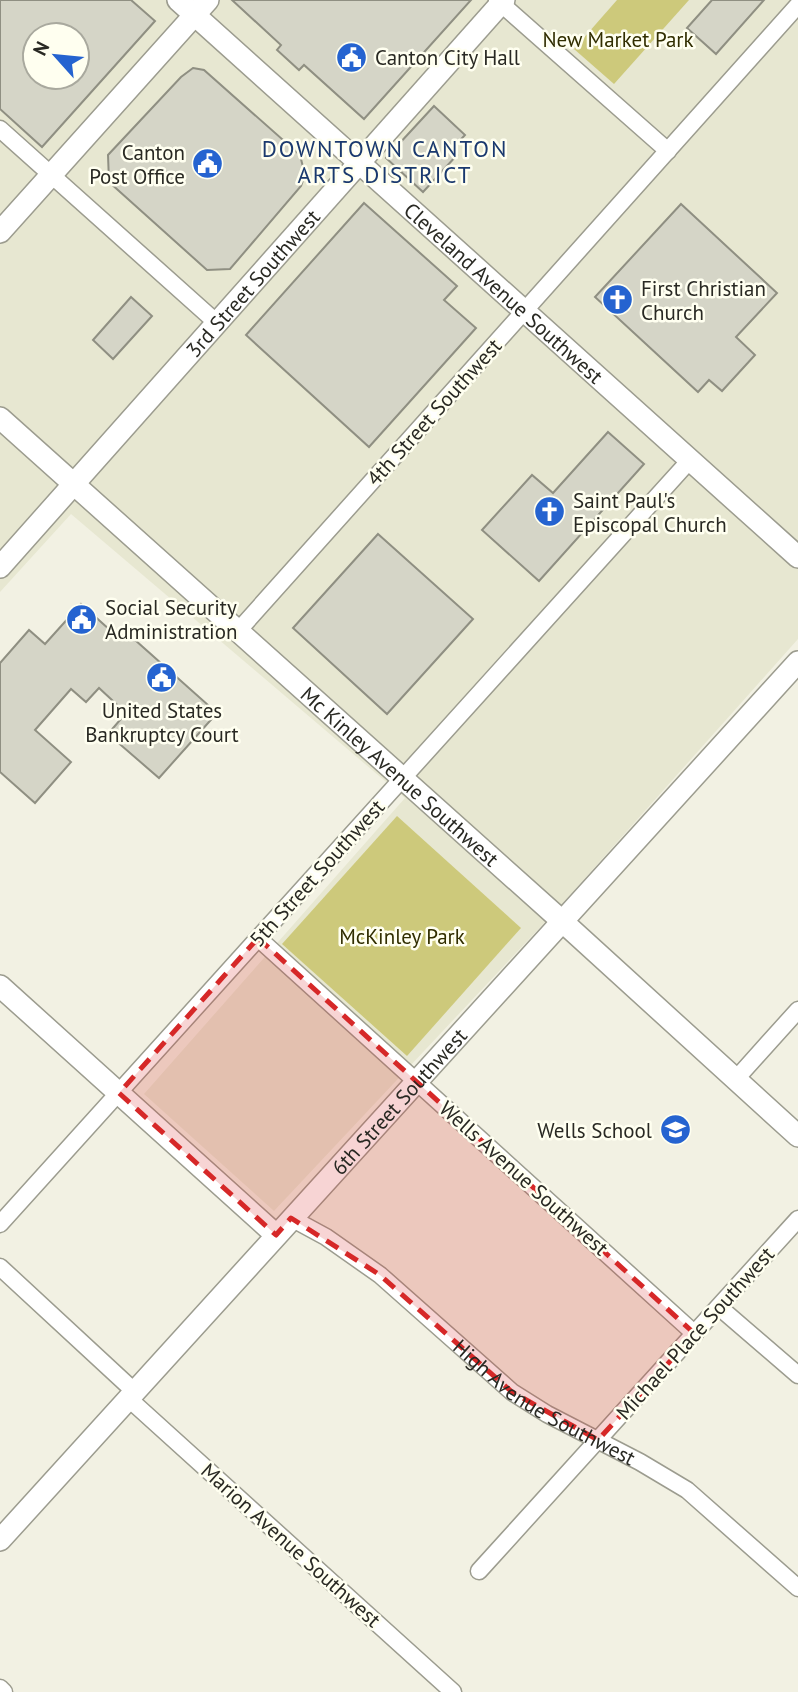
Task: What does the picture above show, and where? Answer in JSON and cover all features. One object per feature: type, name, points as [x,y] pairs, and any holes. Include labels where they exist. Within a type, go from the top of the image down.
[{"type":"street","name":"Cleveland Avenue Southwest","points":[[178,0],[201,7],[359,164],[798,557]]},
{"type":"street","points":[[501,1],[668,151]]},
{"type":"street","name":"3rd Street Southwest","points":[[0,567],[501,1]]},
{"type":"street","name":"4th Street Southwest","points":[[238,631],[798,5]]},
{"type":"street","points":[[0,233],[201,7]]},
{"type":"street","points":[[0,129],[217,324]]},
{"type":"street","name":"Mc Kinley Avenue Southwest","points":[[0,418],[798,1136]]},
{"type":"street","name":"5th Street Southwest","points":[[0,1224],[690,460]]},
{"type":"street","name":"6th Street Southwest","points":[[0,1540],[798,662]]},
{"type":"street","name":"Wells Avenue Southwest","points":[[258,938],[695,1334]]},
{"type":"street","points":[[0,986],[276,1235]]},
{"type":"street","points":[[736,1079],[798,1010]]},
{"type":"street","name":"High Avenue Southwest","points":[[291,1218],[326,1237],[380,1275],[512,1392],[687,1490],[798,1588]]},
{"type":"street","name":"Michael Place Southwest","points":[[479,1572],[798,1220]]},
{"type":"street","name":"Marion Avenue Southwest","points":[[0,1267],[131,1395],[453,1692]]},
{"type":"street","points":[[719,1307],[798,1375]]},
{"type":"street","points":[[0,1688],[5,1692]]},
{"type":"highlighted area","points":[[258,938],[695,1334],[598,1440],[512,1392],[380,1275],[291,1218],[276,1235],[119,1093]]},
{"type":"shaded area","points":[[0,0],[798,0],[798,639],[562,904],[274,1211],[144,1094],[405,798],[71,514],[0,592]]},
{"type":"green space","name":"New Market Park","points":[[617,0],[689,0],[614,84],[574,49]]},
{"type":"green space","name":"McKinley Park","points":[[397,816],[521,928],[407,1056],[282,944]]},
{"type":"building","points":[[0,0],[131,0],[155,21],[42,147],[0,109]]},
{"type":"building","name":"Canton City Hall","points":[[232,0],[471,0],[364,119],[304,65],[299,70],[277,50],[281,45]]},
{"type":"building","points":[[712,0],[764,0],[716,54],[687,28]]},
{"type":"building","points":[[193,68],[204,70],[300,155],[305,175],[301,186],[230,269],[207,270],[109,182],[108,155],[181,77]]},
{"type":"building","points":[[434,106],[465,135],[451,150],[457,155],[423,192],[386,158]]},
{"type":"building","points":[[364,203],[457,286],[444,300],[476,328],[369,447],[246,335]]},
{"type":"building","points":[[681,204],[777,293],[736,337],[755,355],[722,391],[709,380],[698,392],[595,297]]},
{"type":"building","points":[[131,297],[152,316],[113,359],[93,340]]},
{"type":"building","name":"Saint Paul's Episcopal Church","points":[[608,432],[644,464],[539,581],[482,530],[532,475],[553,493]]},
{"type":"building","points":[[378,534],[473,619],[387,714],[293,628]]},
{"type":"building","points":[[81,604],[120,639],[126,632],[217,713],[159,778],[108,734],[126,713],[99,688],[86,702],[71,689],[35,730],[71,762],[35,803],[0,772],[0,663],[29,630],[45,644]]},
{"type":"place","name":"Canton City Hall","points":[[352,57]]},
{"type":"place","name":"Canton Post Office","points":[[208,164]]},
{"type":"place","name":"First Christian Church","points":[[618,300]]},
{"type":"place","name":"Saint Paul's Episcopal Church","points":[[550,512]]},
{"type":"place","name":"Social Security Administration","points":[[82,619]]},
{"type":"place","name":"United States Bankruptcy Court","points":[[162,678]]},
{"type":"place","name":"Wells School","points":[[675,1130]]},
{"type":"district","name":"DOWNTOWN CANTON ARTS DISTRICT","points":[[385,161]]}]
